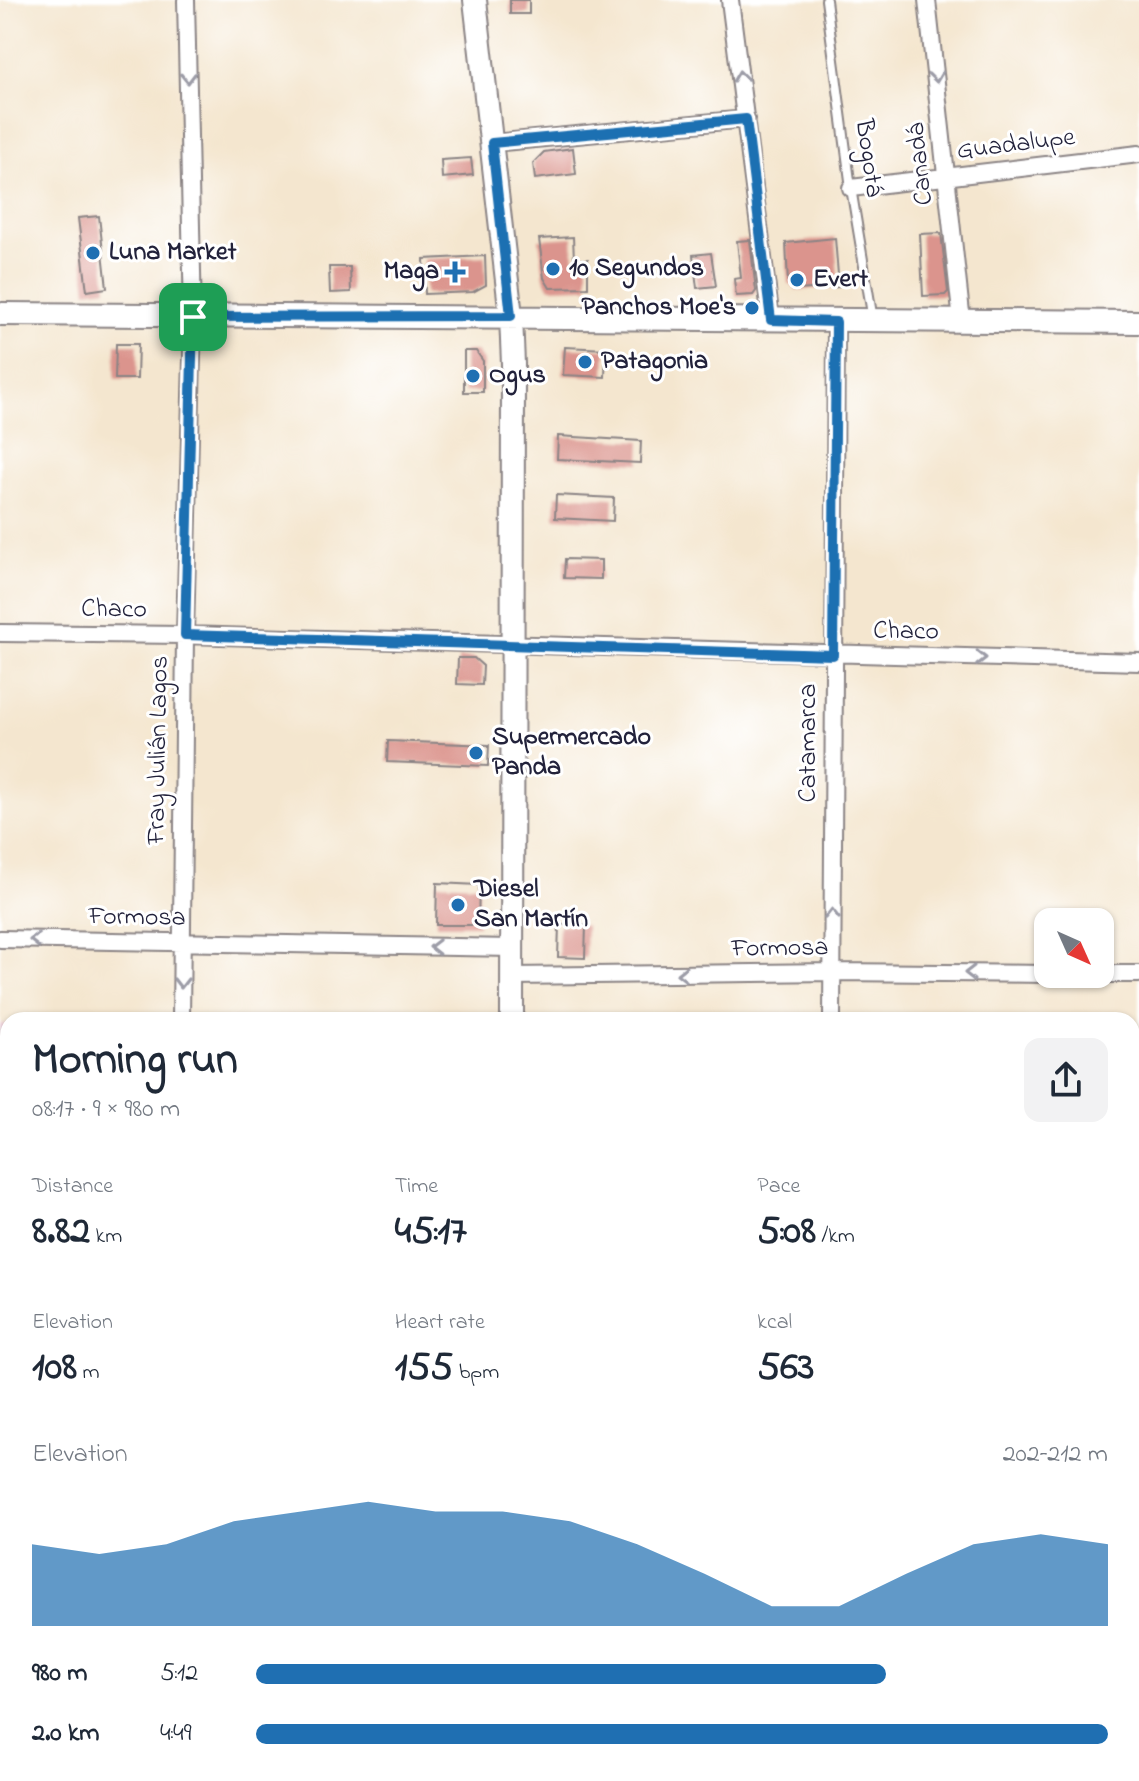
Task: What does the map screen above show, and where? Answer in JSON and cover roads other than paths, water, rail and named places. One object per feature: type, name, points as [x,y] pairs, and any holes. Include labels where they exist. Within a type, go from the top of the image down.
[{"type":"street","name":"Fray Julián Lagos","points":[[181,1012],[185,635],[193,317],[186,0]]},
{"type":"street","points":[[475,0],[511,316],[513,364],[512,1012]]},
{"type":"street","points":[[730,0],[771,320]]},
{"type":"street","name":"Canadá","points":[[927,0],[962,322]]},
{"type":"street","points":[[492,143],[746,119]]},
{"type":"street","name":"Guadalupe","points":[[851,188],[1139,154]]},
{"type":"street","points":[[0,314],[1139,322]]},
{"type":"street","name":"Catamarca","points":[[832,1012],[836,322]]},
{"type":"street","name":"Chaco","points":[[0,633],[185,635],[1139,662]]},
{"type":"street","name":"Formosa","points":[[0,939],[513,948]]},
{"type":"street","name":"Formosa","points":[[513,976],[832,972],[1034,974]]},
{"type":"street","points":[[1114,974],[1139,974]]},
{"type":"lane","name":"Bogotá","points":[[826,0],[851,188],[874,322]]},
{"type":"place","name":"Luna Market","points":[[93,253]]},
{"type":"place","name":"10 Segundos","points":[[553,269]]},
{"type":"place","name":"Maga","points":[[455,272]]},
{"type":"place","name":"Evert","points":[[797,280]]},
{"type":"place","name":"Panchos Moe's","points":[[752,308]]},
{"type":"place","name":"Patagonia","points":[[585,362]]},
{"type":"place","name":"Ogus","points":[[473,376]]},
{"type":"place","name":"Supermercado Panda","points":[[476,753]]},
{"type":"place","name":"Diesel San Martín","points":[[458,905]]}]
